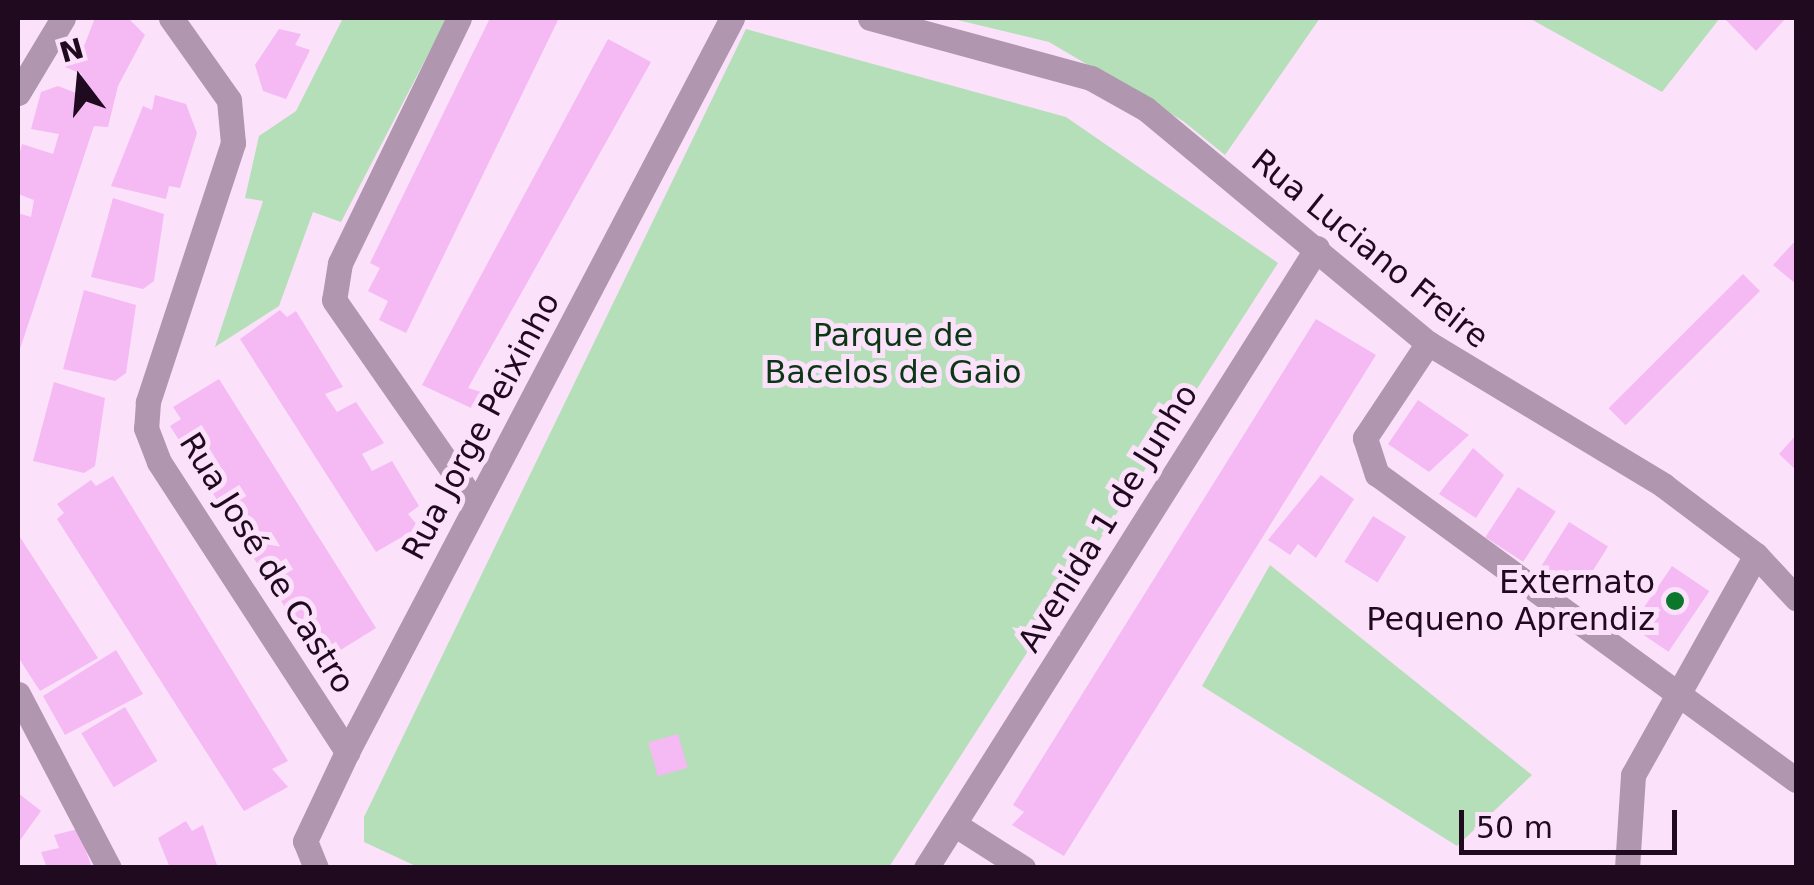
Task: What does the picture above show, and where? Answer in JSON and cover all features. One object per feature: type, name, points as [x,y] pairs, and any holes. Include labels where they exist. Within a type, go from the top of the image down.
[{"type":"street","points":[[18,93],[62,18]]},
{"type":"street","name":"Rua José de Castro","points":[[170,18],[229,100],[232,143],[148,402],[146,428],[160,462],[347,752]]},
{"type":"street","points":[[459,18],[340,263],[334,300],[476,504]]},
{"type":"street","name":"Rua Jorge Peixinho","points":[[316,868],[305,841],[347,752],[732,18]]},
{"type":"street","name":"Rua Luciano Freire","points":[[870,18],[1091,78],[1146,109],[1428,343],[1663,485],[1756,555],[1796,598]]},
{"type":"street","name":"Avenida 1 de Junho","points":[[926,868],[1316,248]]},
{"type":"street","points":[[1428,343],[1365,438],[1367,462],[1796,780]]},
{"type":"street","points":[[1627,868],[1633,775],[1756,555]]},
{"type":"street","points":[[18,694],[60,762],[109,868]]},
{"type":"street","points":[[954,824],[1024,868]]},
{"type":"green space","points":[[343,18],[447,18],[341,222],[313,212],[279,306],[215,347],[263,201],[245,198],[259,136],[296,111]]},
{"type":"green space","points":[[949,18],[1320,18],[1225,155],[1183,121],[1049,42]]},
{"type":"green space","points":[[1529,18],[1720,18],[1662,92]]},
{"type":"green space","name":"Parque de Bacelos de Gaio","points":[[746,29],[1066,117],[1278,263],[889,867],[420,868],[364,842],[364,817]]},
{"type":"green space","points":[[1270,565],[1532,775],[1457,846],[1202,686]]},
{"type":"building","points":[[95,18],[128,18],[145,35],[118,86],[108,127],[94,126],[18,355],[18,213],[31,217],[34,200],[18,194],[18,159],[22,144],[53,154],[59,134],[31,129],[41,92],[58,86],[76,93],[82,74],[65,67],[72,43],[84,46]]},
{"type":"building","points":[[490,18],[559,18],[406,333],[379,320],[388,301],[368,291],[380,268],[370,263]]},
{"type":"building","points":[[1724,18],[1786,18],[1756,51]]},
{"type":"building","points":[[279,29],[301,34],[295,45],[310,50],[286,99],[263,91],[255,65]]},
{"type":"building","points":[[608,39],[651,62],[468,388],[481,392],[471,408],[422,385]]},
{"type":"building","points":[[155,95],[186,104],[197,133],[180,188],[169,186],[166,199],[111,186],[143,106],[152,110]]},
{"type":"building","points":[[113,198],[164,214],[154,281],[143,289],[91,277]]},
{"type":"building","points":[[1796,240],[1796,284],[1773,265]]},
{"type":"building","points":[[1743,274],[1760,291],[1626,425],[1609,408]]},
{"type":"building","points":[[84,290],[136,305],[126,373],[115,381],[63,369]]},
{"type":"building","points":[[280,310],[287,317],[296,311],[343,387],[325,394],[337,412],[356,402],[384,443],[362,454],[372,471],[392,461],[419,506],[408,514],[419,527],[376,552],[240,339]]},
{"type":"building","points":[[1316,319],[1376,355],[1064,856],[1012,825],[1024,812],[1013,805]]},
{"type":"building","points":[[219,379],[376,628],[331,656],[321,640],[310,647],[170,426],[181,419],[173,407]]},
{"type":"building","points":[[54,382],[105,398],[95,466],[84,473],[33,461]]},
{"type":"building","points":[[1418,400],[1469,435],[1429,472],[1388,444]]},
{"type":"building","points":[[1796,435],[1796,470],[1779,454]]},
{"type":"building","points":[[1473,448],[1504,475],[1476,518],[1439,494]]},
{"type":"building","points":[[1321,475],[1354,499],[1316,558],[1298,544],[1290,555],[1268,540]]},
{"type":"building","points":[[113,476],[288,761],[272,769],[288,787],[244,811],[57,519],[64,513],[57,504],[91,480],[96,486]]},
{"type":"building","points":[[1518,487],[1556,512],[1523,562],[1485,537]]},
{"type":"building","points":[[1373,516],[1406,537],[1377,582],[1344,562]]},
{"type":"building","points":[[1569,522],[1608,546],[1580,590],[1541,566]]},
{"type":"building","points":[[18,534],[98,658],[40,691],[18,657]]},
{"type":"building","points":[[1672,566],[1709,591],[1668,652],[1631,627]]},
{"type":"building","points":[[116,650],[143,694],[65,735],[43,696]]},
{"type":"building","points":[[125,707],[157,761],[114,787],[81,733]]},
{"type":"building","points":[[678,734],[688,768],[658,776],[648,743]]},
{"type":"building","points":[[18,793],[41,811],[18,843]]},
{"type":"building","points":[[186,821],[192,831],[203,825],[218,868],[170,868],[158,838]]},
{"type":"building","points":[[78,829],[92,868],[47,868],[41,852],[59,848],[54,835]]},
{"type":"place","name":"Externato Pequeno Aprendiz","points":[[1675,601]]}]
